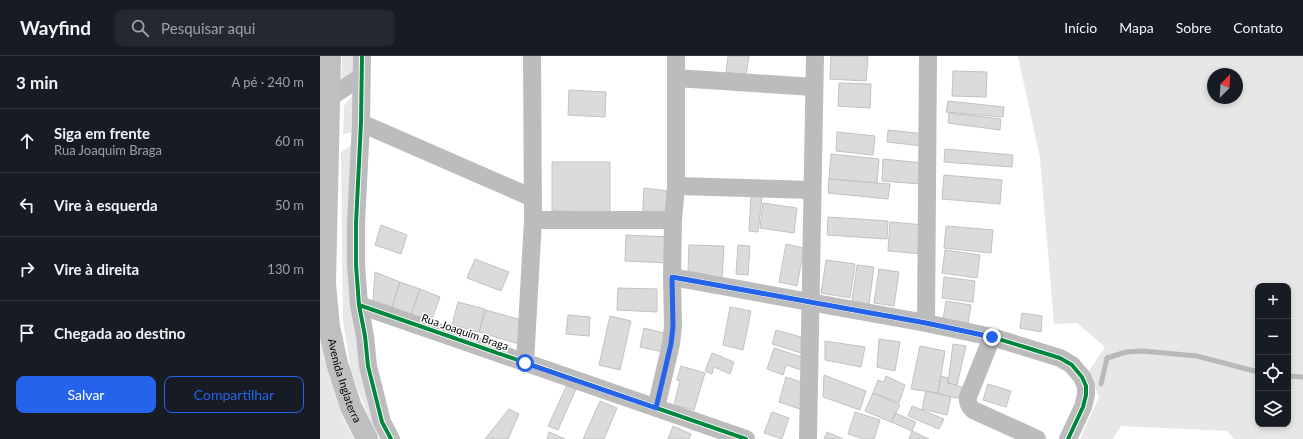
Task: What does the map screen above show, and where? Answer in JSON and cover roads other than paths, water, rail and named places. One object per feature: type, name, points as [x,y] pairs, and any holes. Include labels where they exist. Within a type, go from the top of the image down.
[{"type":"main road","name":"Avenida Inglaterra","points":[[330,56],[325,284],[329,327],[337,363],[351,407],[367,439]]},
{"type":"street","points":[[362,56],[361,123],[356,223],[356,265],[359,305],[371,379],[382,422],[391,439]]},
{"type":"street","points":[[525,363],[534,198],[532,56]]},
{"type":"street","points":[[656,408],[671,344],[673,326],[672,277],[673,220],[676,186],[676,56]]},
{"type":"street","points":[[808,439],[815,56]]},
{"type":"street","points":[[926,323],[928,56]]},
{"type":"street","points":[[329,98],[361,77]]},
{"type":"street","points":[[676,78],[814,87]]},
{"type":"street","points":[[361,123],[534,198]]},
{"type":"street","points":[[676,186],[812,190]]},
{"type":"street","points":[[533,220],[673,220]]},
{"type":"street","points":[[672,277],[926,323],[992,337],[1060,358],[1072,365],[1082,377],[1086,386],[1086,395],[1083,407],[1068,439]]},
{"type":"street","name":"Rua Joaquim Braga","points":[[359,305],[746,439]]},
{"type":"street","points":[[992,337],[967,402],[974,410],[1037,439]]},
{"type":"waterway","points":[[1101,384],[1107,358],[1126,352],[1142,351],[1197,356],[1255,371]]},
{"type":"waterway","points":[[1291,376],[1303,377]]}]
